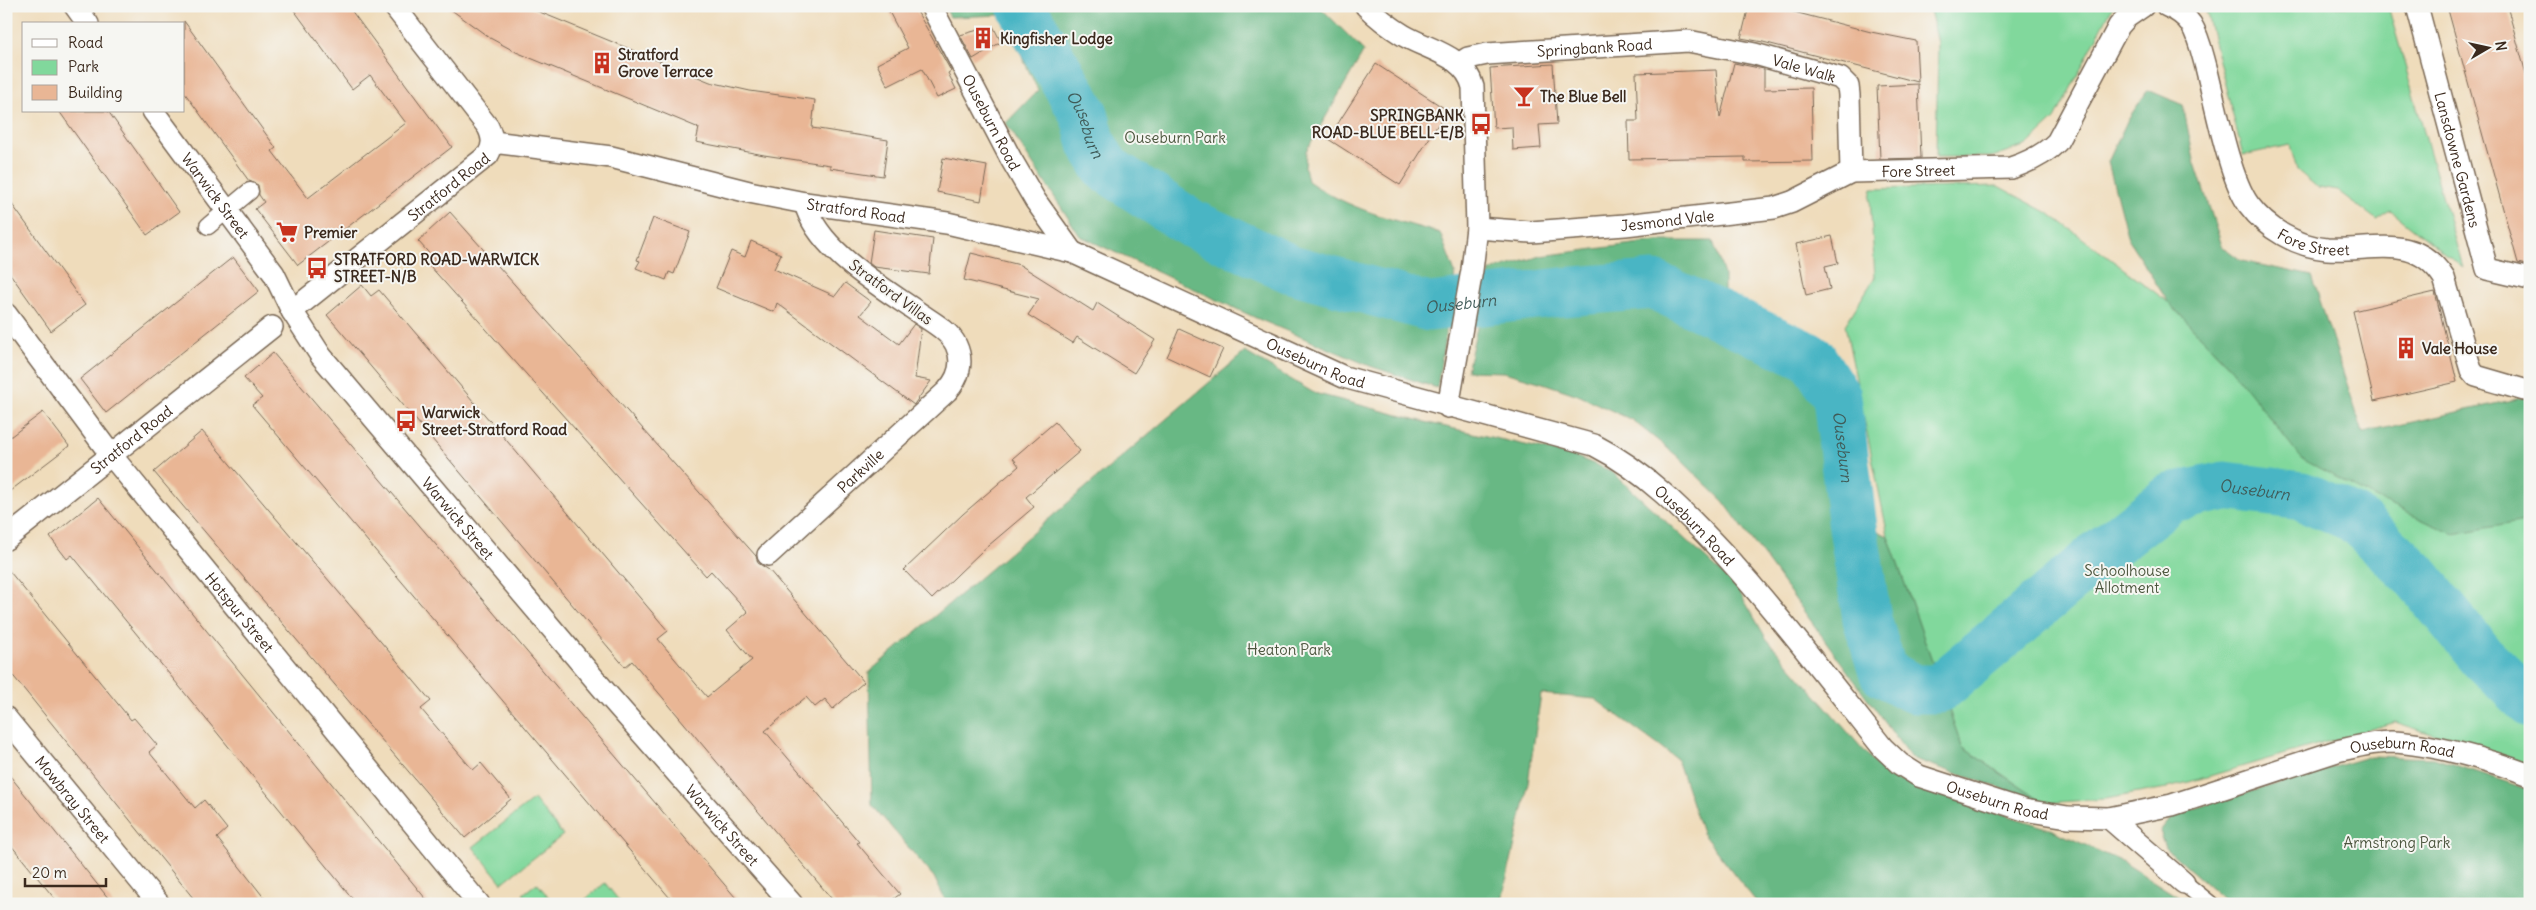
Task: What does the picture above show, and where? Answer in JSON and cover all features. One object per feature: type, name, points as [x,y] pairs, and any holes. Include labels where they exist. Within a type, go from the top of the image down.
[{"type":"street","points":[[75,6],[87,22]]},
{"type":"street","points":[[394,6],[488,127],[493,142]]},
{"type":"street","name":"Ouseburn Road","points":[[930,6],[1035,200],[1072,252],[1096,261],[1344,377],[1448,407],[1594,445],[1618,457],[1640,474],[1700,529],[1744,576],[1883,748],[1900,764],[1919,776],[2024,810],[2068,817],[2109,818],[2172,805],[2363,744],[2389,742],[2441,749],[2530,775]]},
{"type":"street","points":[[1366,6],[1405,36],[1458,64],[1471,78],[1475,98],[1477,228],[1472,270],[1448,407]]},
{"type":"street","name":"Fore Street","points":[[1851,172],[2011,168],[2042,155],[2063,134],[2119,26],[2127,16],[2143,6]]},
{"type":"street","name":"Fore Street","points":[[2167,6],[2184,16],[2197,36],[2232,167],[2248,204],[2262,219],[2281,234],[2303,244],[2325,249],[2403,248],[2426,257],[2436,266],[2444,278],[2471,370],[2476,376],[2524,390]]},
{"type":"street","name":"Lansdowne Gardens","points":[[2416,6],[2488,270],[2530,279]]},
{"type":"street","name":"Springbank Road","points":[[1458,64],[1468,58],[1487,54],[1688,41],[1732,49]]},
{"type":"street","name":"Vale Walk","points":[[1732,49],[1774,59],[1845,81],[1849,95],[1851,172]]},
{"type":"street","name":"Warwick Street","points":[[154,112],[274,274],[292,311],[321,356],[609,696],[792,904]]},
{"type":"street","name":"Stratford Road","points":[[6,539],[488,155],[493,142],[611,157],[749,192],[805,203],[947,223],[1072,252]]},
{"type":"street","name":"Jesmond Vale","points":[[1477,228],[1540,232],[1625,225],[1774,208],[1792,202],[1851,172]]},
{"type":"street","points":[[208,226],[250,191]]},
{"type":"street","name":"Stratford Villas","points":[[805,203],[814,225],[838,252],[858,269],[951,337],[958,350],[960,365],[959,375],[952,385]]},
{"type":"street","name":"Hotspur Street","points":[[6,314],[111,455],[479,904]]},
{"type":"street","name":"Parkville","points":[[768,555],[952,385]]},
{"type":"street","name":"Mowbray Street","points":[[6,718],[159,904]]},
{"type":"street","points":[[2109,818],[2210,904]]},
{"type":"green space","name":"Ouseburn Park","points":[[944,6],[1319,6],[1364,51],[1306,151],[1305,167],[1308,181],[1323,191],[1371,213],[1440,233],[1455,273],[1437,388],[1370,366],[1256,318],[1080,236],[1006,123],[1038,90],[1002,15],[950,17]]},
{"type":"green space","points":[[1929,6],[2113,6],[2055,119],[2027,145],[1992,157],[1936,157],[1938,43]]},
{"type":"green space","points":[[2205,6],[2388,6],[2463,268],[2391,211],[2377,220],[2338,191],[2318,188],[2297,170],[2290,145],[2243,155]]},
{"type":"green space","points":[[2148,90],[2183,105],[2194,160],[2222,246],[2242,261],[2312,276],[2363,433],[2530,396],[2530,520],[2453,534],[2375,498],[2302,459],[2228,365],[2168,302],[2128,239],[2108,162],[2128,119]]},
{"type":"green space","name":"Schoolhouse Allotment","points":[[1998,186],[2050,214],[2168,302],[2228,365],[2520,520],[2530,520],[2530,766],[2395,722],[2172,787],[2105,799],[2044,803],[1962,747],[1888,536],[1845,325],[1875,277],[1870,198],[1872,189]]},
{"type":"green space","points":[[1656,241],[1713,241],[1724,275],[1724,339],[1781,358],[1821,399],[1841,513],[1888,536],[1962,747],[2044,803],[1911,758],[1724,502],[1676,455],[1632,420],[1578,395],[1543,383],[1504,372],[1467,371],[1490,271],[1541,256]]},
{"type":"green space","name":"Heaton Park","points":[[1245,352],[1314,393],[1433,424],[1574,456],[1611,471],[1736,586],[1766,638],[1887,777],[2050,829],[2123,862],[2189,904],[1758,904],[1702,833],[1677,759],[1595,699],[1541,694],[1526,796],[1501,904],[947,904],[934,877],[872,805],[869,672]]},
{"type":"green space","name":"Armstrong Park","points":[[2371,756],[2434,758],[2530,790],[2530,904],[2229,904],[2166,848],[2160,831],[2168,821],[2182,812]]},
{"type":"green space","points":[[534,799],[563,835],[502,883],[473,847]]},
{"type":"green space","points":[[537,883],[554,904],[531,904],[523,894]]},
{"type":"green space","points":[[605,883],[620,902],[617,904],[580,904]]},
{"type":"building","points":[[291,6],[348,6],[452,147],[298,265],[255,209],[264,202],[259,195],[258,185],[249,181],[185,93],[185,22],[276,148],[272,151],[308,198],[406,123],[370,75],[352,89]]},
{"type":"building","points":[[446,6],[525,6],[710,82],[750,91],[815,100],[812,128],[888,140],[883,176],[830,168],[830,165],[696,142],[699,128],[516,52],[490,38]]},
{"type":"building","points":[[886,6],[914,6],[951,71],[948,73],[956,89],[937,98],[922,69],[888,86],[877,64],[908,48]]},
{"type":"building","points":[[1749,6],[1771,6],[1871,32],[1916,41],[1918,82],[1741,38]]},
{"type":"building","points":[[2447,6],[2507,6],[2530,88],[2530,266],[2518,263]]},
{"type":"building","name":"Kingfisher Lodge","points":[[993,26],[1001,42],[973,59],[960,35]]},
{"type":"building","points":[[1734,63],[1764,69],[1764,89],[1811,88],[1813,161],[1745,162],[1745,157],[1629,159],[1628,121],[1638,121],[1636,73],[1716,70],[1720,118]]},
{"type":"building","points":[[1376,64],[1447,110],[1400,185],[1328,139]]},
{"type":"building","name":"The Blue Bell","points":[[1553,64],[1557,124],[1539,125],[1541,148],[1513,150],[1512,127],[1494,128],[1490,68]]},
{"type":"building","points":[[1918,84],[1921,158],[1880,159],[1877,86]]},
{"type":"building","points":[[60,112],[109,112],[179,212],[147,235]]},
{"type":"building","points":[[943,158],[987,166],[981,201],[937,192]]},
{"type":"building","points":[[6,196],[85,305],[51,331],[6,268]]},
{"type":"building","points":[[450,212],[756,556],[758,563],[769,570],[864,682],[833,709],[825,699],[815,707],[806,697],[765,731],[859,842],[857,843],[900,894],[887,904],[836,904],[632,661],[625,667],[327,315],[362,285],[371,296],[379,290],[668,631],[658,639],[707,697],[752,660],[727,630],[748,612],[711,571],[706,576],[429,265],[435,260],[418,241]]},
{"type":"building","points":[[653,218],[690,232],[674,274],[669,272],[666,280],[636,268],[640,261],[637,260]]},
{"type":"building","points":[[874,230],[933,239],[929,274],[874,267],[869,263]]},
{"type":"building","points":[[1832,236],[1838,263],[1825,266],[1830,289],[1806,295],[1796,244]]},
{"type":"building","points":[[751,241],[781,254],[774,269],[835,296],[845,283],[871,302],[860,315],[899,344],[914,324],[921,329],[915,378],[931,381],[914,405],[777,303],[774,312],[716,288],[731,251],[745,257]]},
{"type":"building","points":[[971,253],[1020,265],[1093,311],[1097,303],[1155,340],[1134,373],[1077,337],[1073,343],[1028,315],[1039,299],[964,280]]},
{"type":"building","points":[[233,257],[259,291],[106,413],[80,379]]},
{"type":"building","name":"Vale House","points":[[2435,292],[2457,382],[2374,401],[2353,311]]},
{"type":"building","points":[[1179,329],[1223,349],[1210,377],[1167,357]]},
{"type":"building","points":[[273,353],[741,904],[675,904],[252,405],[262,398],[244,378]]},
{"type":"building","points":[[43,412],[69,446],[6,494],[6,440]]},
{"type":"building","points":[[1055,422],[1080,451],[1026,497],[1034,507],[982,551],[932,599],[904,570],[963,514],[1019,466],[1013,458]]},
{"type":"building","points":[[202,431],[431,701],[421,709],[473,770],[481,763],[511,799],[465,838],[154,472]]},
{"type":"building","points":[[98,498],[430,904],[357,904],[72,555],[67,559],[50,537]]},
{"type":"building","points":[[6,567],[131,720],[134,718],[157,745],[149,752],[195,808],[204,800],[227,829],[217,838],[269,904],[198,904],[6,667]]},
{"type":"building","points":[[6,771],[113,904],[59,904],[6,839]]},
{"type":"waterway","name":"Ouseburn","points":[[1021,6],[1084,114],[1092,144],[1106,168],[1192,224],[1291,269],[1429,307],[1562,292],[1654,285],[1812,358],[1837,397],[1852,520],[1867,619],[1883,672],[1914,689],[1939,689],[2099,554],[2171,498],[2225,486],[2302,496],[2354,518],[2414,574],[2483,658],[2530,703]]},
{"type":"place","name":"Kingfisher Lodge","points":[[983,38]]},
{"type":"place","name":"Stratford Grove Terrace","points":[[602,63]]},
{"type":"place","name":"The Blue Bell","points":[[1524,96]]},
{"type":"place","name":"SPRINGBANK ROAD-BLUE BELL-E/B","points":[[1481,124]]},
{"type":"place","name":"Premier","points":[[287,232]]},
{"type":"place","name":"STRATFORD ROAD-WARWICK STREET-N/B","points":[[317,268]]},
{"type":"place","name":"Vale House","points":[[2406,348]]},
{"type":"place","name":"Warwick Street-Stratford Road","points":[[406,421]]}]
